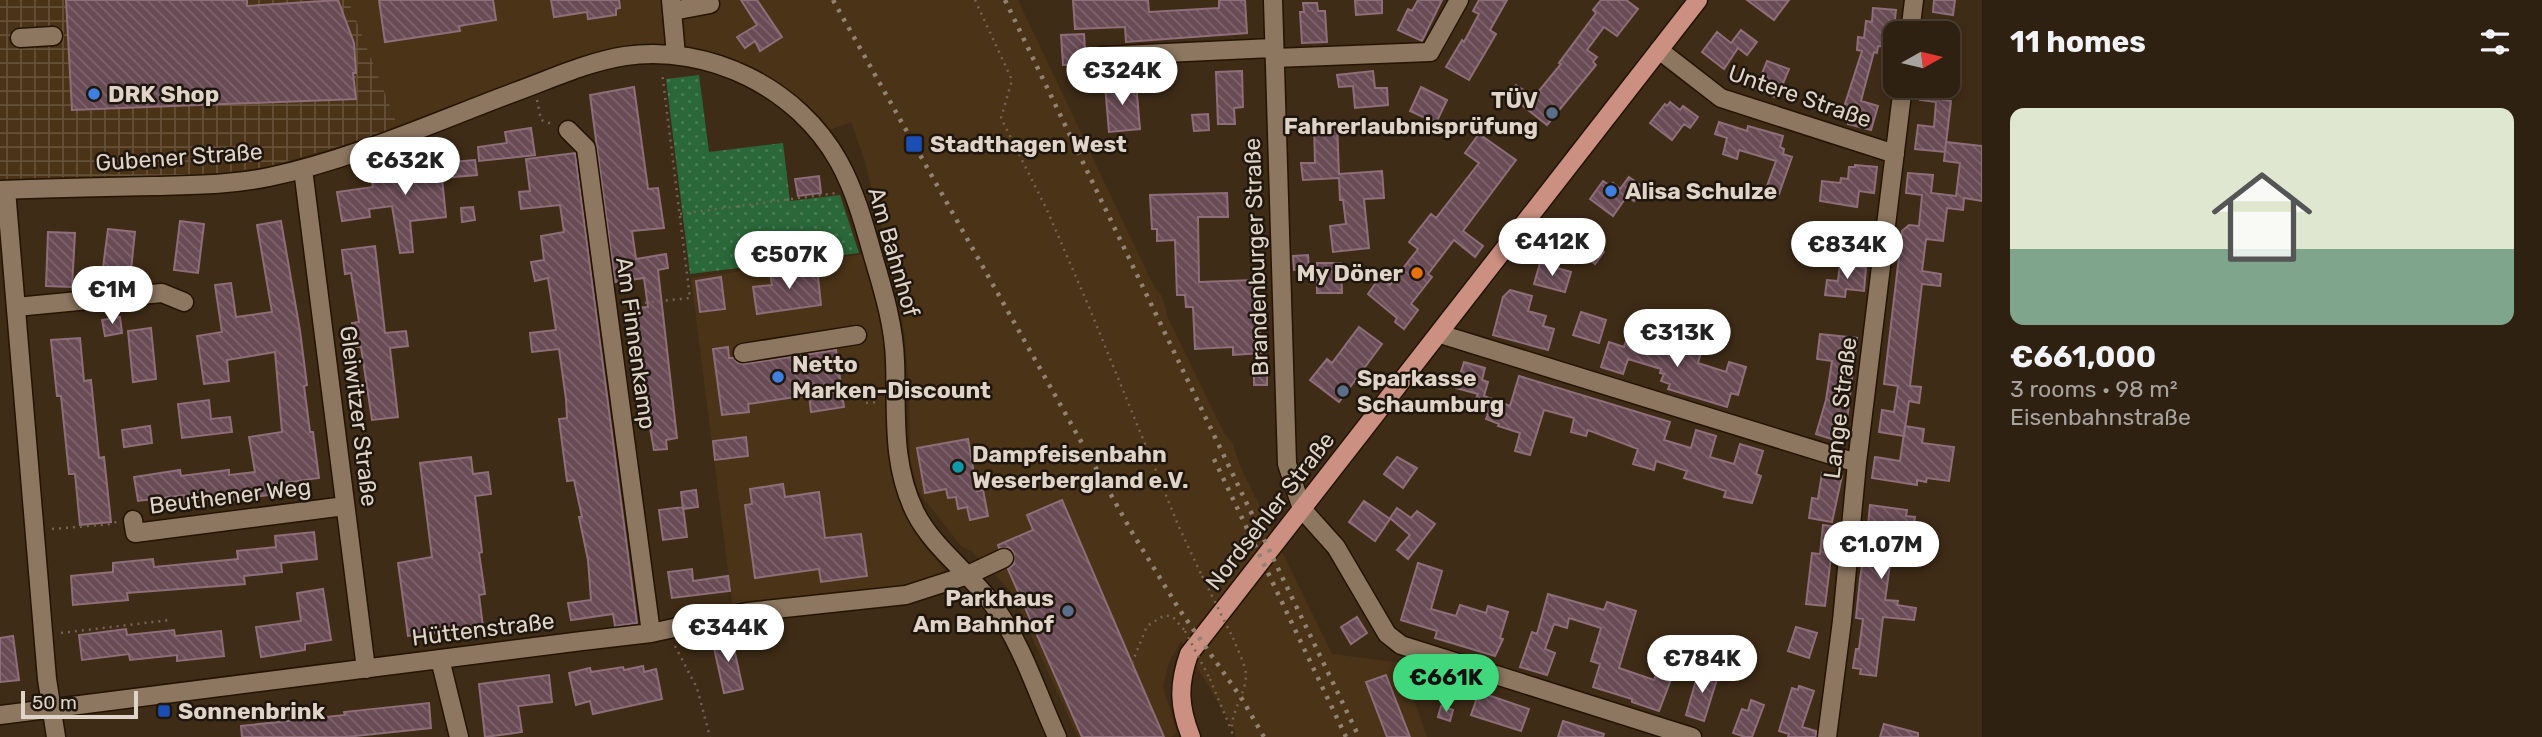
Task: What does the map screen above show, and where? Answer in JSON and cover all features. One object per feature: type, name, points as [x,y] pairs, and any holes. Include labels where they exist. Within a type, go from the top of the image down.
[{"type":"main road","name":"Nordsehler Straße","points":[[1191,737],[1181,701],[1181,677],[1189,654],[1698,0]]},
{"type":"street","points":[[668,55],[672,6],[710,4],[709,0]]},
{"type":"street","name":"Brandenburger Straße","points":[[1273,0],[1287,464],[1302,509]]},
{"type":"street","points":[[1102,56],[1430,52],[1459,0]]},
{"type":"street","points":[[1911,21],[1914,0]]},
{"type":"street","points":[[20,38],[53,36]]},
{"type":"street","name":"Untere Straße","points":[[1659,50],[1721,98],[1895,154]]},
{"type":"street","name":"Gubener Straße","points":[[3,190],[211,184],[264,178],[303,169],[578,68],[625,56],[668,55]]},
{"type":"street","name":"Am Bahnhof","points":[[668,55],[724,66],[779,94],[820,134],[839,161],[852,191],[892,330],[895,360],[895,433],[904,486],[916,514],[933,539],[995,607],[1015,641],[1057,737]]},
{"type":"street","name":"Lange Straße","points":[[1828,737],[1857,463],[1902,98]]},
{"type":"street","name":"Am Finnenkamp","points":[[568,130],[586,148],[651,634]]},
{"type":"street","name":"Gleiwitzer Straße","points":[[303,169],[366,669]]},
{"type":"street","points":[[3,190],[16,307],[43,635],[56,737]]},
{"type":"street","points":[[16,307],[162,293],[184,302]]},
{"type":"street","points":[[1440,334],[1857,463]]},
{"type":"street","points":[[743,353],[857,335]]},
{"type":"street","name":"Beuthener Weg","points":[[132,520],[135,533],[345,506]]},
{"type":"street","points":[[1302,509],[1336,547],[1387,634],[1401,645],[1692,737]]},
{"type":"street","name":"Hüttenstraße","points":[[0,715],[651,634],[747,612],[906,595],[968,575],[1004,558]]},
{"type":"street","points":[[440,659],[459,737]]},
{"type":"path","points":[[975,0],[1012,80],[1001,118],[1047,210],[1179,527],[1233,638],[1246,674],[1242,699],[1230,727]]},
{"type":"path","points":[[607,307],[690,298],[680,214],[668,55]]},
{"type":"path","points":[[530,86],[538,103],[541,120],[568,130]]},
{"type":"path","points":[[680,214],[852,191]]},
{"type":"path","points":[[35,531],[132,520]]},
{"type":"path","points":[[1132,663],[1147,626],[1165,615],[1173,617],[1185,631],[1210,679],[1233,737]]},
{"type":"path","points":[[43,635],[170,620]]},
{"type":"path","points":[[671,629],[675,646],[697,688],[710,737]]},
{"type":"shaded area","points":[[0,0],[348,0],[399,129],[267,167],[211,174],[0,181]]},
{"type":"shaded area","points":[[348,0],[1018,0],[1154,287],[1162,296],[1168,318],[1224,433],[1232,442],[1240,466],[1332,654],[1401,663],[1427,737],[1236,737],[1233,727],[1181,641],[1169,662],[1163,687],[1177,733],[1171,737],[1078,737],[1011,592],[973,552],[961,546],[918,491],[910,460],[905,337],[895,282],[864,158],[851,122],[812,136],[781,104],[736,78],[693,66],[657,60],[625,62],[399,129]]},
{"type":"shaded area","points":[[865,254],[885,330],[896,486],[906,515],[921,542],[945,571],[905,587],[733,609],[691,278]]},
{"type":"green space","points":[[699,75],[709,152],[783,143],[790,201],[840,195],[859,253],[690,274],[666,79]]},
{"type":"building","points":[[66,0],[247,0],[247,6],[338,0],[354,43],[356,99],[72,110]]},
{"type":"building","points":[[379,0],[493,0],[496,20],[459,26],[460,31],[385,42]]},
{"type":"building","points":[[551,0],[619,0],[620,8],[616,9],[616,15],[588,19],[587,12],[554,17]]},
{"type":"building","points":[[741,0],[757,0],[782,37],[760,51],[755,41],[745,48],[737,37],[757,25]]},
{"type":"building","points":[[1073,0],[1148,0],[1149,12],[1219,8],[1219,0],[1245,0],[1247,33],[1126,42],[1125,27],[1075,29]]},
{"type":"building","points":[[1355,0],[1382,0],[1382,13],[1356,15]]},
{"type":"building","points":[[1418,0],[1442,0],[1422,41],[1398,30],[1408,9],[1412,11]]},
{"type":"building","points":[[1479,0],[1507,0],[1490,30],[1496,34],[1469,80],[1446,67],[1479,14],[1473,11]]},
{"type":"building","points":[[1601,0],[1626,0],[1638,9],[1617,36],[1604,27],[1587,50],[1597,57],[1593,62],[1596,65],[1547,125],[1509,95],[1516,85],[1534,97],[1561,64],[1559,63],[1596,13],[1593,10]]},
{"type":"building","points":[[1747,0],[1789,0],[1774,20]]},
{"type":"building","points":[[1934,0],[1955,0],[1953,15],[1933,12]]},
{"type":"building","points":[[1303,3],[1317,3],[1318,11],[1325,11],[1327,42],[1302,43],[1300,12],[1304,12]]},
{"type":"building","points":[[1873,8],[1896,10],[1895,21],[1883,21],[1883,46],[1878,46],[1877,53],[1874,52],[1861,101],[1878,106],[1871,130],[1848,124],[1852,109],[1844,107],[1862,51],[1857,50],[1858,37],[1864,38],[1866,21],[1872,22]]},
{"type":"building","points":[[1741,30],[1757,42],[1747,55],[1738,48],[1724,69],[1702,52],[1717,32],[1731,43]]},
{"type":"building","points":[[1084,34],[1086,64],[1063,65],[1061,35]]},
{"type":"building","points":[[1767,61],[1789,69],[1777,98],[1756,89]]},
{"type":"building","points":[[1242,71],[1243,107],[1234,108],[1235,124],[1218,124],[1216,72]]},
{"type":"building","points":[[1373,71],[1375,88],[1387,88],[1388,105],[1355,108],[1353,86],[1339,87],[1337,75]]},
{"type":"building","points":[[1136,83],[1140,129],[1109,132],[1105,85]]},
{"type":"building","points":[[634,87],[648,189],[658,188],[664,228],[632,231],[636,259],[666,254],[668,268],[658,270],[677,438],[666,440],[667,449],[654,450],[642,384],[634,308],[648,307],[644,278],[615,282],[590,95]]},
{"type":"building","points":[[1421,87],[1447,100],[1436,123],[1410,111]]},
{"type":"building","points":[[1943,98],[1951,101],[1945,152],[1915,149],[1918,125],[1934,127],[1936,102],[1920,100]]},
{"type":"building","points":[[1670,102],[1680,110],[1683,106],[1698,117],[1690,128],[1684,124],[1672,140],[1650,123],[1665,104],[1667,106]]},
{"type":"building","points":[[1208,114],[1209,130],[1194,131],[1192,115]]},
{"type":"building","points":[[1719,122],[1747,131],[1748,126],[1783,136],[1780,147],[1784,149],[1783,154],[1792,157],[1779,194],[1766,189],[1776,161],[1739,150],[1737,159],[1723,154],[1727,138],[1715,134]]},
{"type":"building","points":[[1337,124],[1339,174],[1382,171],[1384,198],[1364,199],[1369,248],[1333,252],[1330,226],[1346,224],[1343,200],[1340,200],[1339,178],[1303,180],[1301,163],[1315,163],[1314,125]]},
{"type":"building","points":[[531,128],[535,155],[479,161],[478,147],[507,143],[505,132]]},
{"type":"building","points":[[1479,134],[1516,160],[1463,231],[1483,246],[1475,257],[1454,240],[1428,274],[1432,277],[1411,304],[1418,310],[1404,329],[1395,322],[1397,318],[1368,294],[1380,277],[1390,285],[1418,249],[1409,242],[1431,214],[1436,218],[1479,163],[1465,153]]},
{"type":"building","points":[[1946,142],[1982,146],[1982,201],[1964,198],[1963,210],[1947,208],[1943,241],[1926,239],[1922,271],[1941,274],[1940,286],[1922,284],[1910,386],[1921,387],[1919,403],[1909,401],[1904,436],[1879,432],[1882,410],[1894,412],[1898,386],[1884,384],[1902,231],[1909,225],[1919,226],[1922,195],[1906,193],[1908,173],[1933,175],[1931,193],[1956,196],[1960,163],[1944,161]]},
{"type":"building","points":[[575,153],[637,623],[615,626],[613,614],[571,620],[568,603],[591,600],[588,560],[579,517],[582,517],[574,480],[567,481],[559,419],[567,418],[559,349],[532,352],[530,333],[556,330],[548,278],[535,281],[531,262],[544,260],[541,236],[564,232],[560,205],[521,209],[519,192],[530,191],[526,159]]},
{"type":"building","points":[[475,160],[477,175],[442,178],[446,217],[410,221],[413,252],[400,253],[392,206],[369,209],[370,217],[342,221],[337,192],[373,187],[371,178],[409,173],[408,169]]},
{"type":"building","points":[[1849,167],[1877,167],[1874,193],[1859,191],[1857,207],[1820,201],[1822,181],[1840,183],[1841,178],[1848,179]]},
{"type":"building","points":[[819,176],[821,193],[798,196],[795,179]]},
{"type":"building","points":[[1629,177],[1643,187],[1634,201],[1627,196],[1613,216],[1590,199],[1603,181],[1611,186],[1613,183],[1620,189]]},
{"type":"building","points":[[1227,193],[1228,217],[1198,217],[1199,282],[1254,280],[1255,321],[1259,321],[1261,353],[1233,355],[1233,347],[1195,349],[1193,307],[1186,307],[1185,295],[1177,295],[1175,240],[1157,241],[1157,229],[1152,229],[1150,195]]},
{"type":"building","points":[[473,207],[475,220],[462,222],[461,208]]},
{"type":"building","points":[[180,221],[204,224],[198,273],[174,270]]},
{"type":"building","points":[[281,221],[300,331],[307,385],[304,386],[319,478],[276,484],[277,494],[231,500],[231,496],[185,502],[184,495],[138,501],[134,477],[180,470],[181,476],[229,470],[229,475],[255,472],[249,437],[282,432],[275,352],[227,360],[229,381],[204,384],[197,336],[222,332],[215,285],[231,283],[236,317],[272,312],[257,225]]},
{"type":"building","points":[[108,229],[135,232],[130,279],[102,275]]},
{"type":"building","points":[[1566,231],[1580,241],[1574,263],[1553,247]]},
{"type":"building","points":[[48,232],[75,233],[72,287],[46,286]]},
{"type":"building","points":[[1591,242],[1604,252],[1595,264],[1582,253]]},
{"type":"building","points":[[375,246],[385,333],[406,331],[408,346],[390,348],[398,417],[372,420],[361,347],[355,347],[352,323],[359,322],[351,273],[345,274],[342,250]]},
{"type":"building","points":[[1308,255],[1309,269],[1294,270],[1293,256]]},
{"type":"building","points":[[1317,263],[1341,263],[1342,293],[1317,293]]},
{"type":"building","points":[[1540,263],[1571,272],[1565,292],[1534,284]]},
{"type":"building","points":[[1840,264],[1866,268],[1864,291],[1846,289],[1845,297],[1825,295],[1827,280],[1838,281]]},
{"type":"building","points":[[817,267],[821,305],[757,314],[753,287],[772,285],[770,273]]},
{"type":"building","points":[[721,277],[725,309],[700,312],[696,281]]},
{"type":"building","points":[[1510,290],[1532,296],[1528,311],[1546,316],[1543,326],[1554,329],[1548,350],[1493,335],[1503,297]]},
{"type":"building","points":[[1581,312],[1606,320],[1599,343],[1573,335]]},
{"type":"building","points":[[120,317],[122,333],[105,336],[102,320]]},
{"type":"building","points":[[1359,327],[1382,344],[1339,402],[1310,380],[1327,359],[1332,363]]},
{"type":"building","points":[[151,328],[156,379],[133,382],[128,331]]},
{"type":"building","points":[[1630,328],[1647,333],[1645,341],[1686,354],[1689,345],[1702,349],[1698,363],[1726,372],[1729,362],[1746,367],[1738,395],[1731,393],[1727,407],[1668,389],[1670,384],[1661,381],[1664,374],[1660,373],[1661,369],[1628,359],[1623,374],[1601,367],[1609,342],[1624,347]]},
{"type":"building","points":[[1820,334],[1857,338],[1847,420],[1838,441],[1816,434],[1826,400],[1832,361],[1817,359]]},
{"type":"building","points":[[80,338],[84,381],[91,380],[99,458],[104,457],[111,522],[80,525],[75,474],[69,474],[61,396],[57,396],[51,340]]},
{"type":"building","name":"Netto Marken-Discount","points":[[728,347],[729,358],[744,364],[836,350],[844,407],[811,412],[809,395],[748,404],[749,412],[722,415],[713,349]]},
{"type":"building","points":[[1464,362],[1485,368],[1482,380],[1488,382],[1484,396],[1510,406],[1519,376],[1670,422],[1664,440],[1691,448],[1696,430],[1716,436],[1710,457],[1734,464],[1740,444],[1763,451],[1756,474],[1761,476],[1752,503],[1724,497],[1726,491],[1684,478],[1687,471],[1656,461],[1654,470],[1633,464],[1638,449],[1588,430],[1586,436],[1571,432],[1574,418],[1544,410],[1530,455],[1515,451],[1520,433],[1486,419],[1488,414],[1472,408],[1478,394],[1456,388]]},
{"type":"building","points":[[1254,372],[1267,372],[1267,385],[1254,385]]},
{"type":"building","points":[[209,400],[211,419],[230,417],[232,432],[182,438],[178,404]]},
{"type":"building","points":[[150,426],[152,443],[124,447],[122,430]]},
{"type":"building","points":[[1905,426],[1924,429],[1922,443],[1954,447],[1949,481],[1927,478],[1926,482],[1917,480],[1917,485],[1872,478],[1875,457],[1900,461]]},
{"type":"building","points":[[746,437],[748,456],[715,460],[713,441]]},
{"type":"building","name":"Dampfeisenbahn Weserbergland e.V.","points":[[968,439],[977,491],[983,490],[988,516],[970,520],[967,507],[958,509],[956,497],[948,498],[946,489],[925,493],[917,448]]},
{"type":"building","points":[[471,457],[473,474],[488,472],[491,494],[475,496],[485,594],[479,595],[483,627],[408,636],[398,563],[432,557],[420,463]]},
{"type":"building","points":[[1397,457],[1417,468],[1403,488],[1384,474]]},
{"type":"building","points":[[1822,473],[1842,476],[1832,522],[1809,518],[1812,498],[1818,499]]},
{"type":"building","points":[[783,484],[785,497],[819,492],[825,538],[861,534],[867,576],[821,582],[819,569],[755,578],[745,505],[752,504],[750,489]]},
{"type":"building","points":[[696,490],[698,507],[683,509],[681,492]]},
{"type":"building","name":"Parkhaus Am Bahnhof","points":[[1062,500],[1164,737],[1082,737],[1008,569],[1014,564],[1014,554],[1010,548],[999,548],[998,545],[1033,530],[1027,515]]},
{"type":"building","points":[[1364,501],[1390,519],[1375,541],[1349,522]]},
{"type":"building","points":[[1870,505],[1907,510],[1906,516],[1915,517],[1908,560],[1891,558],[1885,600],[1898,601],[1897,605],[1916,608],[1914,620],[1883,617],[1876,676],[1860,674],[1861,669],[1853,668],[1863,619],[1856,618],[1860,579],[1864,552],[1870,553],[1873,527],[1868,526]]},
{"type":"building","points":[[683,507],[687,537],[663,540],[659,510]]},
{"type":"building","points":[[1397,508],[1411,518],[1417,511],[1435,524],[1408,559],[1397,550],[1410,535],[1390,518]]},
{"type":"building","points":[[1823,525],[1839,527],[1838,541],[1833,541],[1825,606],[1806,604],[1812,553],[1820,554]]},
{"type":"building","points":[[314,532],[317,559],[281,563],[282,572],[244,576],[245,584],[127,593],[128,600],[73,605],[71,576],[113,572],[113,563],[153,559],[154,567],[238,559],[237,551],[276,547],[275,536]]},
{"type":"building","points":[[1418,563],[1442,571],[1431,609],[1456,616],[1460,605],[1486,613],[1488,606],[1508,612],[1500,638],[1503,639],[1495,656],[1435,638],[1437,631],[1401,620]]},
{"type":"building","points":[[692,569],[693,581],[728,576],[730,591],[672,598],[668,572]]},
{"type":"building","points":[[323,589],[331,640],[305,644],[305,650],[261,657],[256,627],[301,621],[297,593]]},
{"type":"building","points":[[1548,594],[1604,610],[1607,602],[1636,611],[1619,668],[1654,680],[1661,661],[1676,666],[1659,711],[1593,687],[1600,664],[1591,661],[1601,628],[1569,618],[1567,628],[1554,624],[1545,649],[1555,653],[1547,675],[1520,667],[1532,632],[1537,634]]},
{"type":"building","points":[[1357,617],[1367,633],[1351,644],[1341,627]]},
{"type":"building","points":[[1796,627],[1817,633],[1809,658],[1788,651]]},
{"type":"building","points":[[126,629],[127,635],[174,630],[175,636],[221,631],[224,656],[177,661],[177,655],[130,660],[129,654],[82,660],[79,635]]},
{"type":"building","points":[[731,635],[743,689],[724,693],[712,639]]},
{"type":"building","points":[[13,636],[19,680],[0,682],[0,638]]},
{"type":"building","points":[[643,666],[644,672],[656,669],[662,699],[593,714],[590,701],[576,705],[569,673],[590,668],[591,672]]},
{"type":"building","points":[[1699,670],[1718,676],[1704,721],[1686,715]]},
{"type":"building","points":[[549,675],[552,702],[518,706],[522,732],[485,737],[479,684]]},
{"type":"building","points":[[1386,675],[1410,737],[1387,737],[1366,682]]},
{"type":"building","points":[[1799,686],[1814,691],[1802,727],[1816,731],[1816,737],[1788,737],[1789,734],[1779,731],[1792,688],[1798,690]]},
{"type":"building","points":[[1479,692],[1529,709],[1521,731],[1471,715]]},
{"type":"building","points":[[1751,700],[1764,705],[1752,737],[1733,733],[1742,709],[1748,711]]},
{"type":"building","points":[[429,703],[431,728],[346,737],[242,737],[241,726]]},
{"type":"building","points":[[1441,706],[1453,710],[1450,721],[1438,717]]},
{"type":"building","points":[[1563,721],[1604,734],[1603,737],[1558,737]]},
{"type":"building","points":[[1884,724],[1918,733],[1918,737],[1880,737]]},
{"type":"railway","points":[[833,0],[1133,534],[1179,609],[1242,699],[1264,737]]},
{"type":"railway","points":[[1005,0],[1359,737]]},
{"type":"railway","points":[[1214,459],[1346,737]]},
{"type":"place","name":"DRK Shop","points":[[94,94]]},
{"type":"place","name":"TÜV Fahrerlaubnisprüfung","points":[[1552,113]]},
{"type":"place","name":"Stadthagen West","points":[[914,144]]},
{"type":"place","name":"Alisa Schulze","points":[[1611,191]]},
{"type":"place","name":"My Döner","points":[[1417,273]]},
{"type":"place","name":"Netto Marken-Discount","points":[[778,377]]},
{"type":"place","name":"Sparkasse Schaumburg","points":[[1343,391]]},
{"type":"place","name":"Dampfeisenbahn Weserbergland e.V.","points":[[958,467]]},
{"type":"place","name":"Parkhaus Am Bahnhof","points":[[1068,611]]},
{"type":"place","name":"Sonnenbrink","points":[[164,711]]}]
